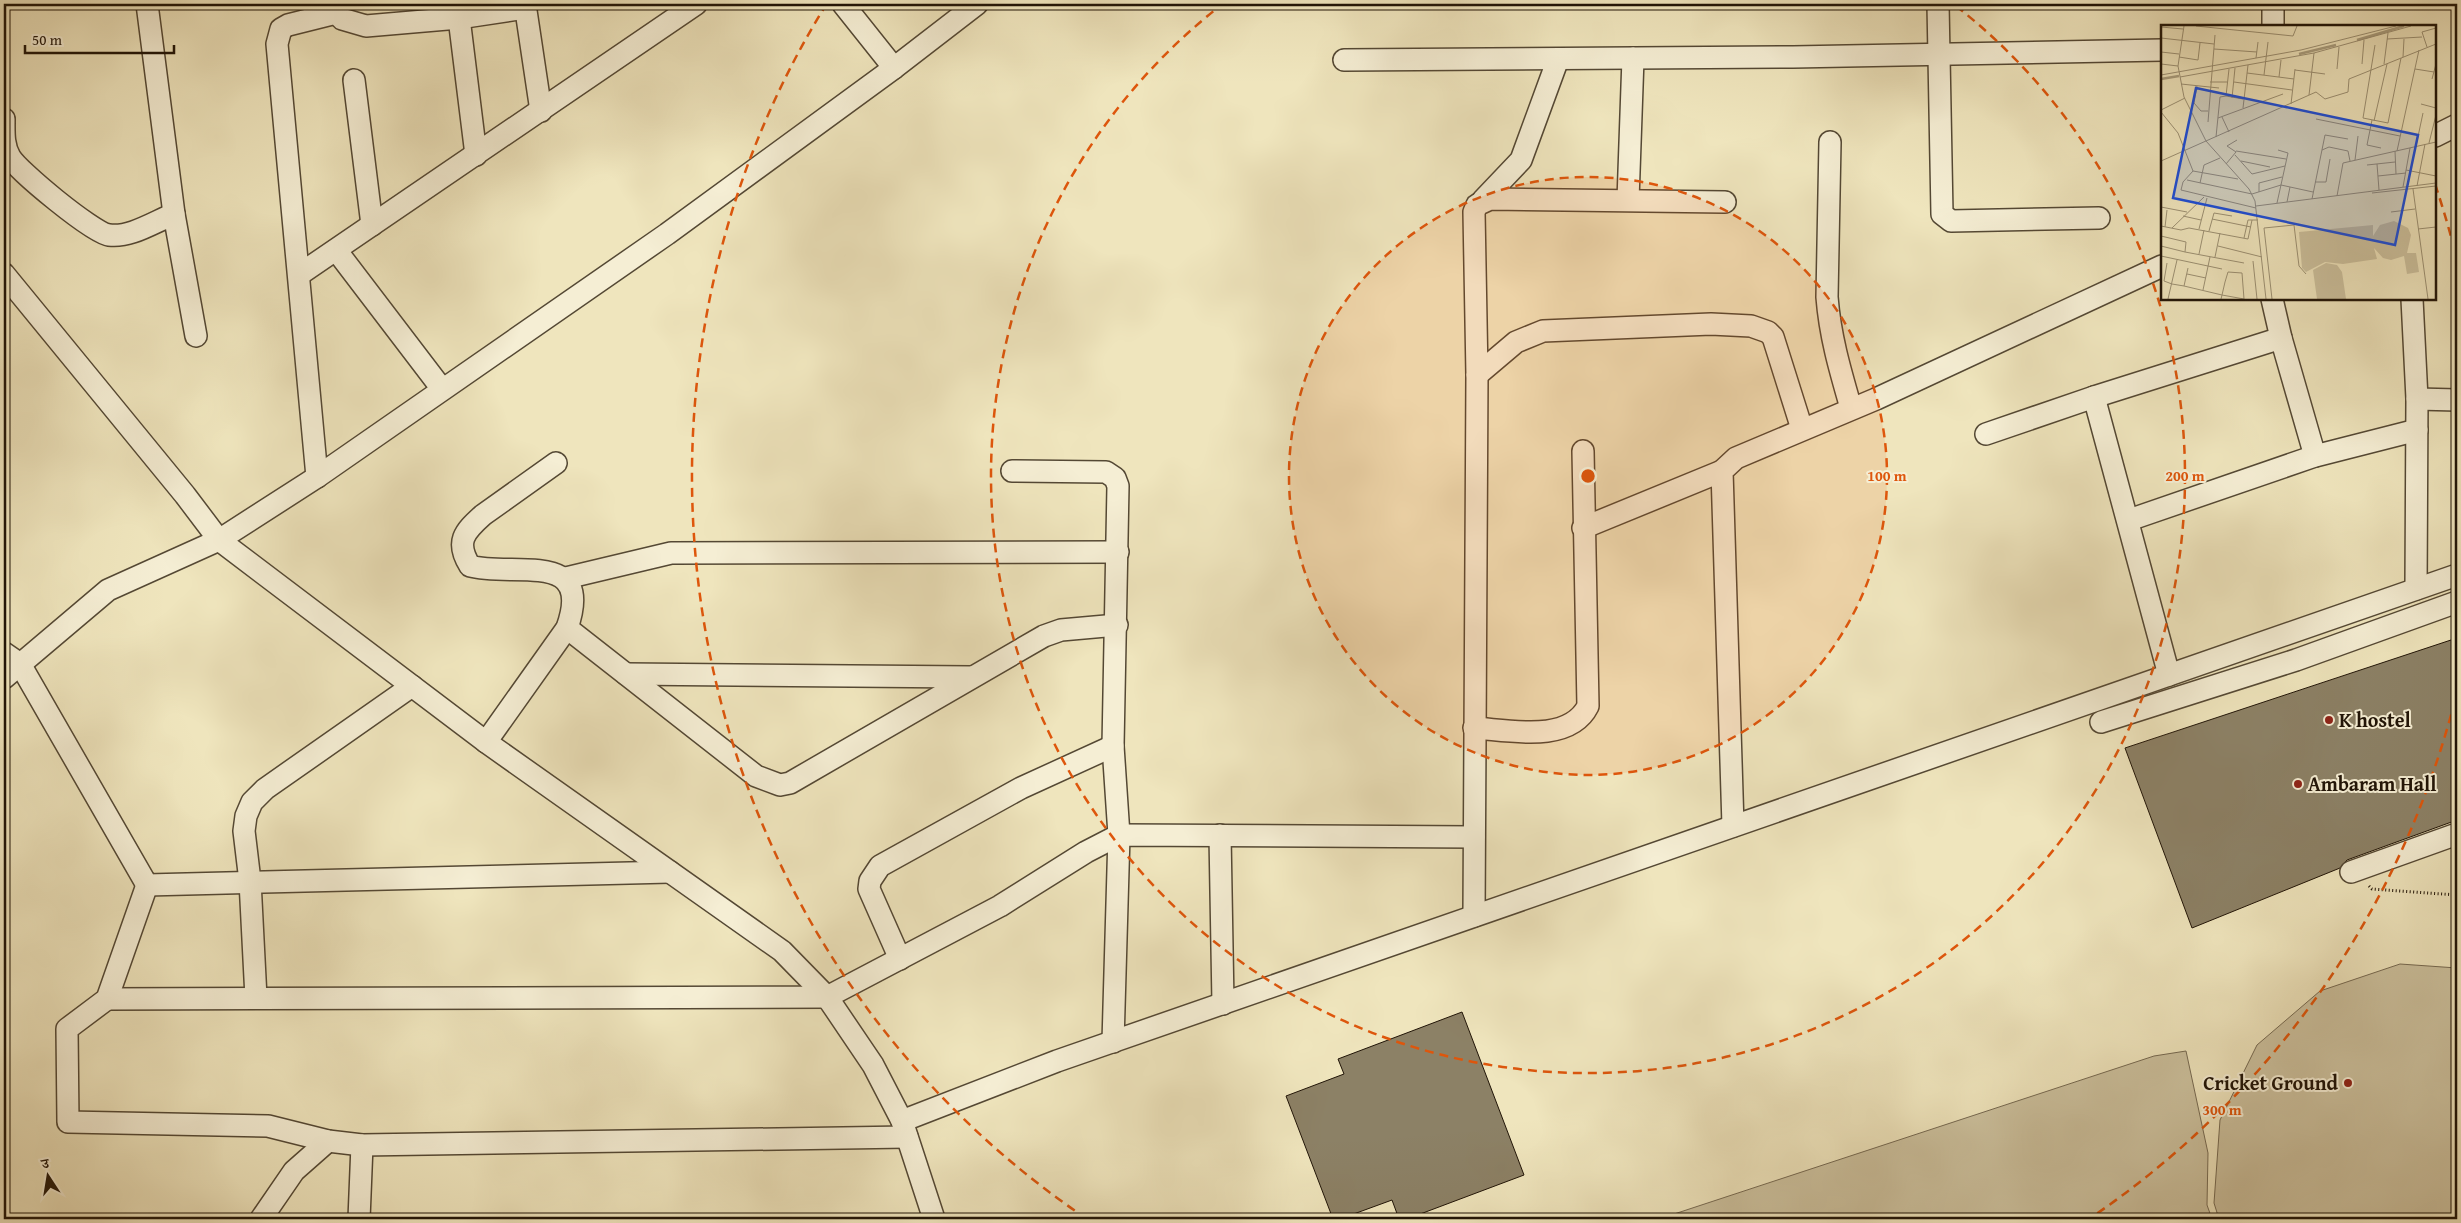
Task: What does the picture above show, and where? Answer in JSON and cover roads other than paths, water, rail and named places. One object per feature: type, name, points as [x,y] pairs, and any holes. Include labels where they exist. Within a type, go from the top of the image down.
[{"type":"street","points":[[147,4],[174,214],[196,336]]},
{"type":"street","points":[[300,274],[696,4]]},
{"type":"street","points":[[843,4],[894,68]]},
{"type":"street","points":[[4,678],[12,658],[108,590],[219,540],[317,477],[667,234],[894,68],[976,4]]},
{"type":"street","points":[[1938,4],[1940,209],[1944,218],[1951,221],[2099,218]]},
{"type":"street","points":[[2273,4],[2273,25]]},
{"type":"street","points":[[317,477],[278,35],[281,29],[288,24],[333,8],[349,22],[366,26],[401,13],[459,18],[525,6],[541,111]]},
{"type":"street","points":[[459,18],[476,155]]},
{"type":"street","points":[[1344,60],[1938,55],[2161,50]]},
{"type":"street","points":[[1628,200],[1633,58]]},
{"type":"street","points":[[1474,916],[1477,375],[1473,221],[1477,204],[1522,160],[1558,59]]},
{"type":"street","points":[[354,80],[372,225]]},
{"type":"street","points":[[4,119],[6,150],[17,166],[92,228],[109,236],[123,236],[174,214]]},
{"type":"street","points":[[2436,136],[2457,125]]},
{"type":"street","points":[[1830,142],[1827,297],[1829,323],[1832,346],[1851,408]]},
{"type":"street","points":[[1483,200],[1725,202]]},
{"type":"street","points":[[336,250],[442,389]]},
{"type":"street","points":[[1584,528],[1722,471],[1736,458],[1876,399],[2161,266]]},
{"type":"street","points":[[4,274],[185,495],[219,540],[486,742],[782,951],[827,997],[873,1065],[904,1129],[934,1219]]},
{"type":"street","points":[[2272,300],[2280,338],[2315,456]]},
{"type":"street","points":[[2412,300],[2417,399],[2416,589]]},
{"type":"street","points":[[1477,375],[1516,342],[1543,331],[1711,324],[1751,326],[1768,332],[1773,337],[1802,429]]},
{"type":"street","points":[[1986,434],[2094,397],[2280,338]]},
{"type":"street","points":[[2094,397],[2169,675]]},
{"type":"street","points":[[2417,399],[2457,400]]},
{"type":"street","points":[[2128,520],[2315,456],[2417,430]]},
{"type":"street","points":[[1474,728],[1540,732],[1575,723],[1583,716],[1588,706],[1583,451]]},
{"type":"street","points":[[486,742],[567,628],[572,614],[571,590],[566,578],[557,573],[541,570],[493,571],[470,566],[462,551],[464,536],[473,524],[556,463]]},
{"type":"street","points":[[1012,471],[1111,474],[1118,486],[1117,625],[1113,746],[1119,835],[1113,1042]]},
{"type":"street","points":[[1722,471],[1733,826]]},
{"type":"street","points":[[566,578],[672,553],[1118,552]]},
{"type":"street","points":[[147,885],[107,999],[67,1029],[68,1122],[268,1126],[328,1141],[362,1145],[904,1129],[1113,1042],[2457,575]]},
{"type":"street","points":[[2101,722],[2296,660],[2457,602]]},
{"type":"street","points":[[567,628],[756,776],[780,785],[790,783],[1053,632],[1117,625]]},
{"type":"street","points":[[12,658],[147,885]]},
{"type":"street","points":[[626,674],[972,677]]},
{"type":"street","points":[[256,998],[250,881],[244,831],[246,816],[252,802],[265,790],[412,686]]},
{"type":"street","points":[[900,959],[870,889],[870,881],[880,866],[1021,788],[1113,746]]},
{"type":"street","points":[[2351,872],[2457,834]]},
{"type":"street","points":[[107,999],[827,997],[1000,906],[1086,852],[1119,835],[1474,837]]},
{"type":"street","points":[[1220,835],[1223,1004]]},
{"type":"street","points":[[147,885],[670,872]]},
{"type":"street","points":[[261,1219],[294,1171],[328,1141]]},
{"type":"street","points":[[359,1219],[362,1145]]},
{"type":"place","name":"K hostel","points":[[2329,720]]},
{"type":"place","name":"Ambaram Hall","points":[[2298,784]]},
{"type":"place","name":"Cricket Ground","points":[[2348,1083]]}]
